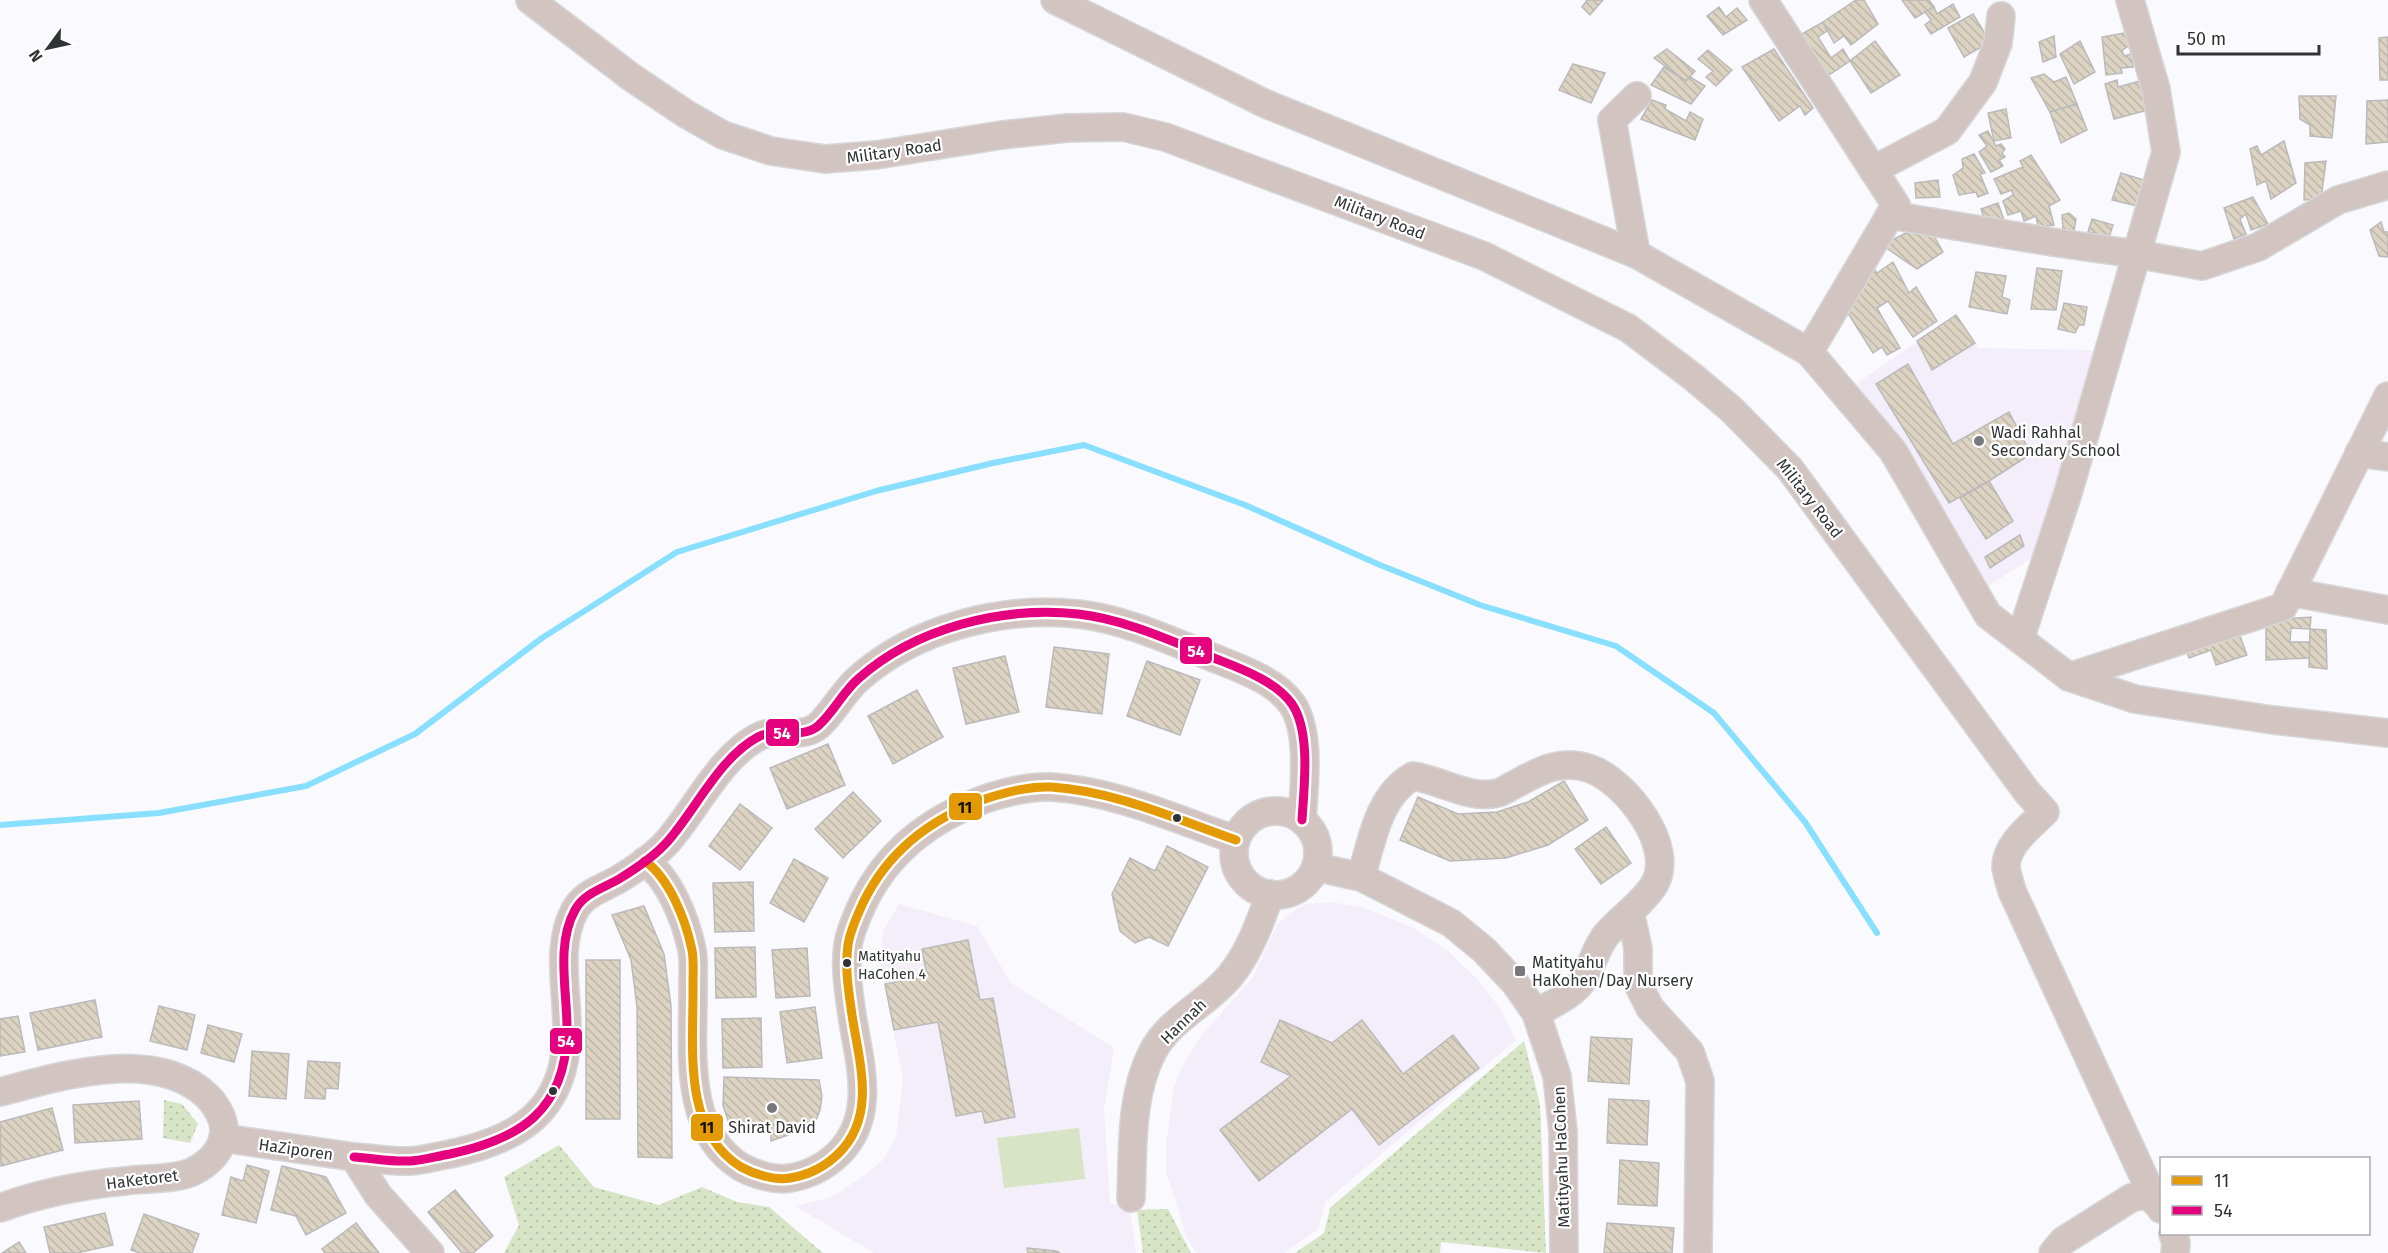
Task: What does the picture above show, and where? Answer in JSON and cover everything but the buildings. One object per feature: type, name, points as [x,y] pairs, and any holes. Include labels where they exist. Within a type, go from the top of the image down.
[{"type":"street","name":"Military Road","points":[[530,0],[631,77],[686,114],[723,135],[771,151],[825,159],[876,155],[1002,135],[1067,128],[1123,127],[1165,137],[1484,256],[1628,328],[1731,409],[1790,469],[2027,792],[2045,812],[2018,840],[2009,854],[2007,867],[2012,891],[2158,1204]]},
{"type":"street","points":[[1055,0],[1266,104],[1636,254],[1809,352],[1893,451],[1988,615],[2069,677],[2135,699],[2273,720],[2388,733]]},
{"type":"street","points":[[1764,0],[1896,205],[1809,352]]},
{"type":"street","points":[[2019,639],[2068,492],[2166,152],[2156,88],[2130,0]]},
{"type":"street","points":[[1873,170],[1947,131],[1983,82],[1998,43],[2001,16]]},
{"type":"street","points":[[1636,254],[1612,120],[1637,96]]},
{"type":"street","points":[[1890,215],[2202,266],[2258,247],[2338,200],[2388,186]]},
{"type":"street","points":[[2069,677],[2283,607],[2388,396]]},
{"type":"street","points":[[2359,453],[2388,457]]},
{"type":"street","points":[[2290,592],[2388,610]]},
{"type":"street","points":[[354,1157],[410,1161],[482,1147],[529,1122],[548,1104],[565,1059],[567,1034],[564,954],[569,927],[576,908],[589,895],[645,861],[667,842],[728,761],[745,745],[762,735],[800,734],[816,729],[857,679],[909,644],[973,621],[1044,613],[1078,614],[1112,621],[1161,636],[1237,667],[1281,693],[1292,705],[1299,721],[1304,746],[1302,820]]},
{"type":"street","points":[[1361,877],[1385,804],[1399,784],[1413,776],[1479,794],[1498,793],[1550,766],[1573,765],[1590,769],[1608,778],[1625,793],[1642,814],[1656,841],[1660,855],[1660,871],[1654,885],[1605,936],[1576,989],[1536,1013]]},
{"type":"street","points":[[645,861],[655,869],[666,884],[686,929],[693,952],[694,1076],[696,1102],[704,1124],[714,1143],[728,1158],[745,1169],[782,1179],[804,1176],[833,1160],[847,1146],[856,1131],[861,1113],[863,1089],[847,975],[848,945],[855,920],[883,868],[903,846],[929,826],[958,809],[993,797],[1020,789],[1048,787],[1080,789],[1112,796],[1236,840]]},
{"type":"street","points":[[1277,810],[1291,813],[1302,820],[1314,833],[1318,852],[1316,867],[1310,879],[1299,889],[1284,894],[1270,894],[1256,890],[1246,882],[1238,870],[1234,855],[1236,840],[1245,824],[1256,816],[1277,810]]},
{"type":"street","name":"Matityahu HaCohen","points":[[1316,867],[1361,877],[1451,922],[1484,950],[1515,983],[1536,1013],[1557,1076],[1563,1132],[1564,1253]]},
{"type":"street","name":"Hannah","points":[[1131,1198],[1136,1105],[1152,1053],[1166,1033],[1229,978],[1253,937],[1270,894]]},
{"type":"street","points":[[1630,912],[1638,948],[1638,984],[1650,1008],[1690,1052],[1700,1082],[1698,1253]]},
{"type":"street","points":[[0,1092],[85,1073],[117,1069],[162,1071],[198,1088],[211,1099],[224,1129],[223,1138]]},
{"type":"street","name":"HaZiporen","points":[[223,1138],[354,1157],[378,1195],[430,1253]]},
{"type":"street","name":"HaKetoret","points":[[0,1208],[41,1194],[192,1172],[216,1154],[223,1138]]},
{"type":"street","points":[[2053,1253],[2063,1241],[2131,1198],[2141,1194],[2158,1204]]},
{"type":"street","points":[[2174,1235],[2175,1253]]},
{"type":"shaded area","name":"Wadi Rahhal Secondary School","points":[[1956,315],[1979,348],[2091,350],[2108,353],[2035,556],[1977,593],[1849,389]]},
{"type":"shaded area","points":[[1331,902],[1361,907],[1412,927],[1449,952],[1476,978],[1500,1008],[1516,1040],[1326,1201],[1318,1229],[1284,1253],[1197,1253],[1187,1238],[1166,1171],[1166,1144],[1174,1086],[1184,1063],[1202,1035],[1253,977],[1277,925],[1290,913],[1306,904]]},
{"type":"shaded area","points":[[899,904],[977,926],[1011,983],[1114,1048],[1104,1109],[1110,1203],[1130,1209],[1136,1253],[874,1253],[795,1206],[832,1197],[861,1178],[882,1161],[896,1138],[903,1078],[880,964],[883,931]]},
{"type":"green space","points":[[1524,1041],[1540,1104],[1546,1253],[1441,1242],[1440,1253],[1295,1253],[1324,1233],[1330,1208]]},
{"type":"green space","points":[[164,1100],[182,1104],[198,1124],[190,1143],[163,1138]]},
{"type":"green space","points":[[1079,1128],[1085,1179],[1004,1188],[997,1138]]},
{"type":"green space","points":[[559,1145],[594,1187],[659,1205],[702,1187],[737,1202],[769,1207],[823,1253],[504,1253],[519,1225],[504,1177]]},
{"type":"green space","points":[[1168,1209],[1191,1253],[1143,1253],[1137,1210]]},
{"type":"waterway","points":[[0,825],[159,813],[306,786],[415,734],[542,638],[677,552],[876,491],[993,463],[1084,445],[1245,505],[1380,565],[1480,605],[1616,646],[1714,713],[1805,822],[1877,933]]},
{"type":"transit line","name":"54","points":[[354,1157],[409,1161],[450,1154],[498,1140],[517,1130],[534,1117],[548,1102],[558,1083],[564,1060],[567,1033],[565,939],[569,924],[579,904],[589,895],[652,857],[678,828],[720,770],[744,746],[765,734],[811,730],[823,721],[858,679],[881,661],[906,646],[961,624],[990,618],[1049,612],[1112,620],[1145,630],[1265,681],[1292,704],[1302,729],[1305,760],[1302,820]]},
{"type":"transit line","name":"11","points":[[645,861],[662,878],[676,901],[692,950],[695,1084],[700,1109],[708,1131],[722,1151],[741,1167],[765,1176],[784,1179],[810,1172],[828,1162],[839,1153],[851,1137],[859,1120],[862,1084],[848,984],[849,940],[858,913],[873,884],[885,867],[914,839],[947,816],[985,799],[1034,787],[1051,787],[1122,800],[1236,840]]},
{"type":"place","name":"Wadi Rahhal Secondary School","points":[[1979,441]]},
{"type":"place","name":"Matityahu HaCohen 4","points":[[847,963]]},
{"type":"place","name":"Matityahu HaKohen/Day Nursery","points":[[1520,971]]},
{"type":"place","name":"Shirat David","points":[[772,1108]]}]
